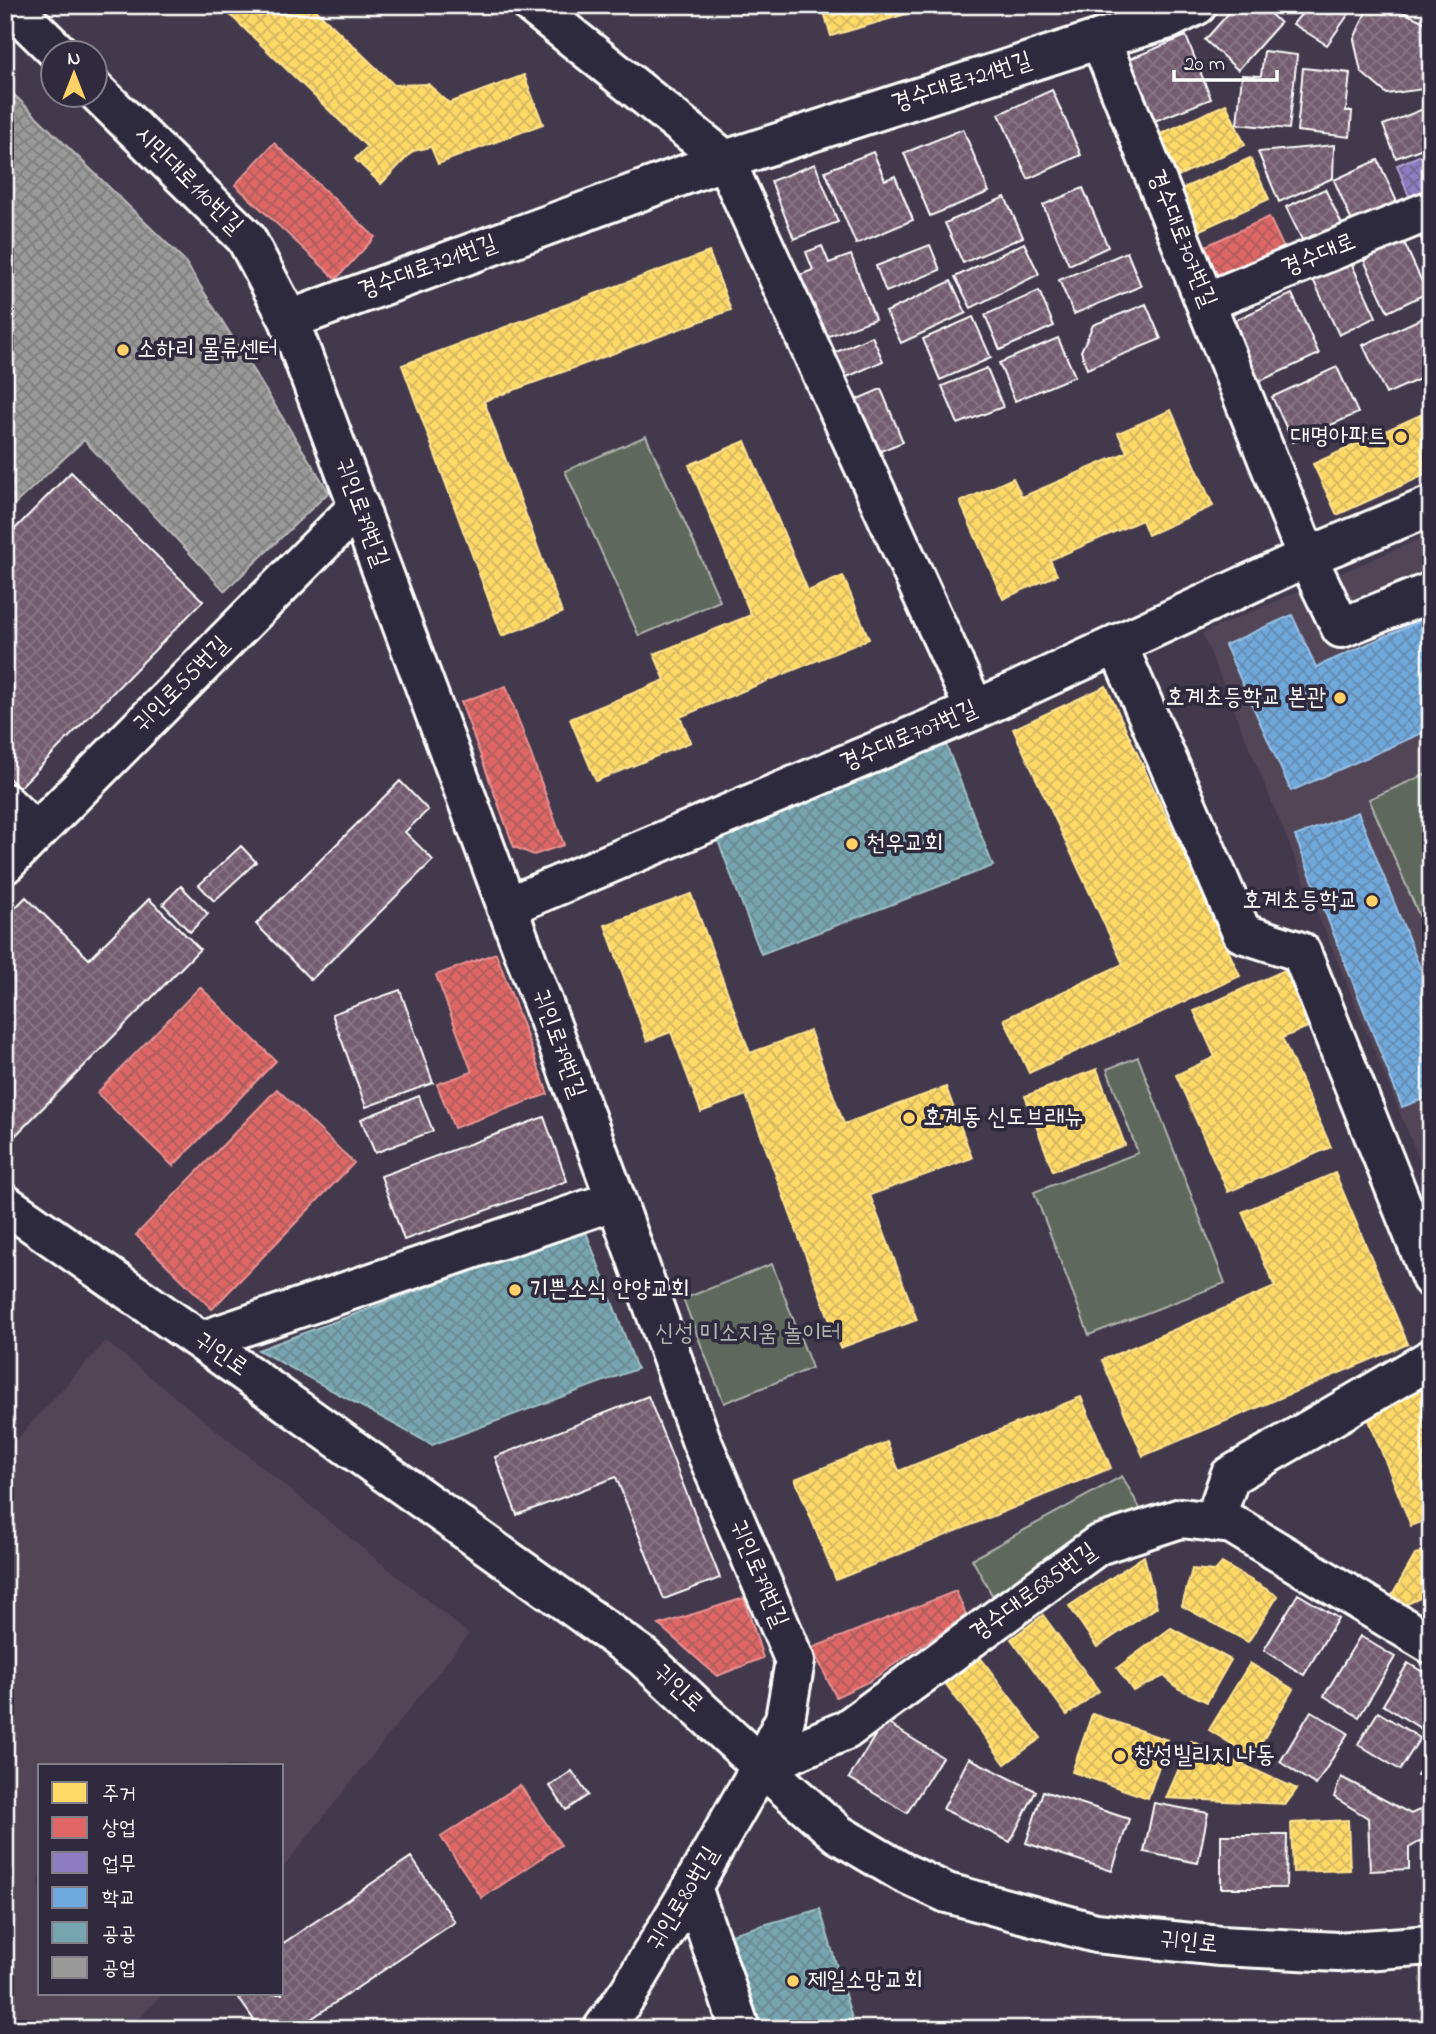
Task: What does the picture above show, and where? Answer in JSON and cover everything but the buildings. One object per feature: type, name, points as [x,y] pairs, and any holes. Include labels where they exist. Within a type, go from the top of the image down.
[{"type":"street","points":[[10,5],[44,38]]},
{"type":"street","points":[[532,5],[725,160],[975,710]]},
{"type":"street","name":"경수대로721번길","points":[[289,320],[725,160],[1169,19],[1197,5]]},
{"type":"street","name":"경수대로707번길","points":[[1100,39],[1307,556]]},
{"type":"street","name":"시민대로110번길","points":[[108,103],[246,238],[289,320]]},
{"type":"street","name":"경수대로","points":[[1206,302],[1431,210]]},
{"type":"street","name":"귀인로79번길","points":[[289,320],[616,1200],[701,1440],[795,1661],[785,1719],[761,1766]]},
{"type":"street","name":"귀인로55번길","points":[[5,864],[359,506]]},
{"type":"street","name":"경수대로707번길","points":[[506,907],[975,710],[1307,556],[1431,506]]},
{"type":"street","points":[[1307,556],[1341,628],[1431,592]]},
{"type":"street","points":[[1117,644],[1242,933],[1301,952],[1431,1278]]},
{"type":"street","points":[[5,803],[36,832]]},
{"type":"street","points":[[201,1341],[616,1200]]},
{"type":"street","name":"귀인로","points":[[5,1204],[642,1656],[838,1834],[902,1872],[947,1893],[1096,1933],[1220,1946],[1338,1952],[1431,1945]]},
{"type":"street","points":[[1214,1522],[1230,1476],[1431,1359]]},
{"type":"street","name":"경수대로685번길","points":[[761,1766],[846,1730],[1098,1545],[1181,1518],[1232,1524],[1431,1644]]},
{"type":"street","name":"귀인로80번길","points":[[603,2029],[629,1992],[761,1766]]},
{"type":"street","points":[[692,1887],[740,2029]]},
{"type":"shaded area","name":"호계초등학교","points":[[1431,534],[1431,1169],[1424,1171],[1202,633]]},
{"type":"shaded area","points":[[106,1341],[469,1634],[284,1866],[284,1764],[38,1764],[38,1996],[161,1996],[128,2029],[5,2029],[5,1452]]},
{"type":"green space","points":[[646,436],[720,601],[639,636],[565,471]]},
{"type":"green space","points":[[1431,772],[1431,943],[1369,799]]},
{"type":"green space","points":[[1138,1057],[1225,1283],[1089,1335],[1034,1192],[1138,1153],[1107,1069]]},
{"type":"green space","name":"신성 미소지움 놀이터","points":[[772,1264],[812,1368],[724,1403],[683,1299]]},
{"type":"green space","points":[[1122,1476],[1142,1512],[992,1595],[972,1559]]},
{"type":"place","name":"소하리 물류센터","points":[[123,350]]},
{"type":"place","name":"대명아파트","points":[[1401,437]]},
{"type":"place","name":"호계초등학교 본관","points":[[1340,698]]},
{"type":"place","name":"천우교회","points":[[852,844]]},
{"type":"place","name":"호계초등학교","points":[[1372,901]]},
{"type":"place","name":"호계동 신도브래뉴","points":[[909,1118]]},
{"type":"place","name":"기쁜소식 안양교회","points":[[515,1290]]},
{"type":"place","name":"창성빌리지 나동","points":[[1120,1756]]},
{"type":"place","name":"제일소망교회","points":[[793,1981]]}]
